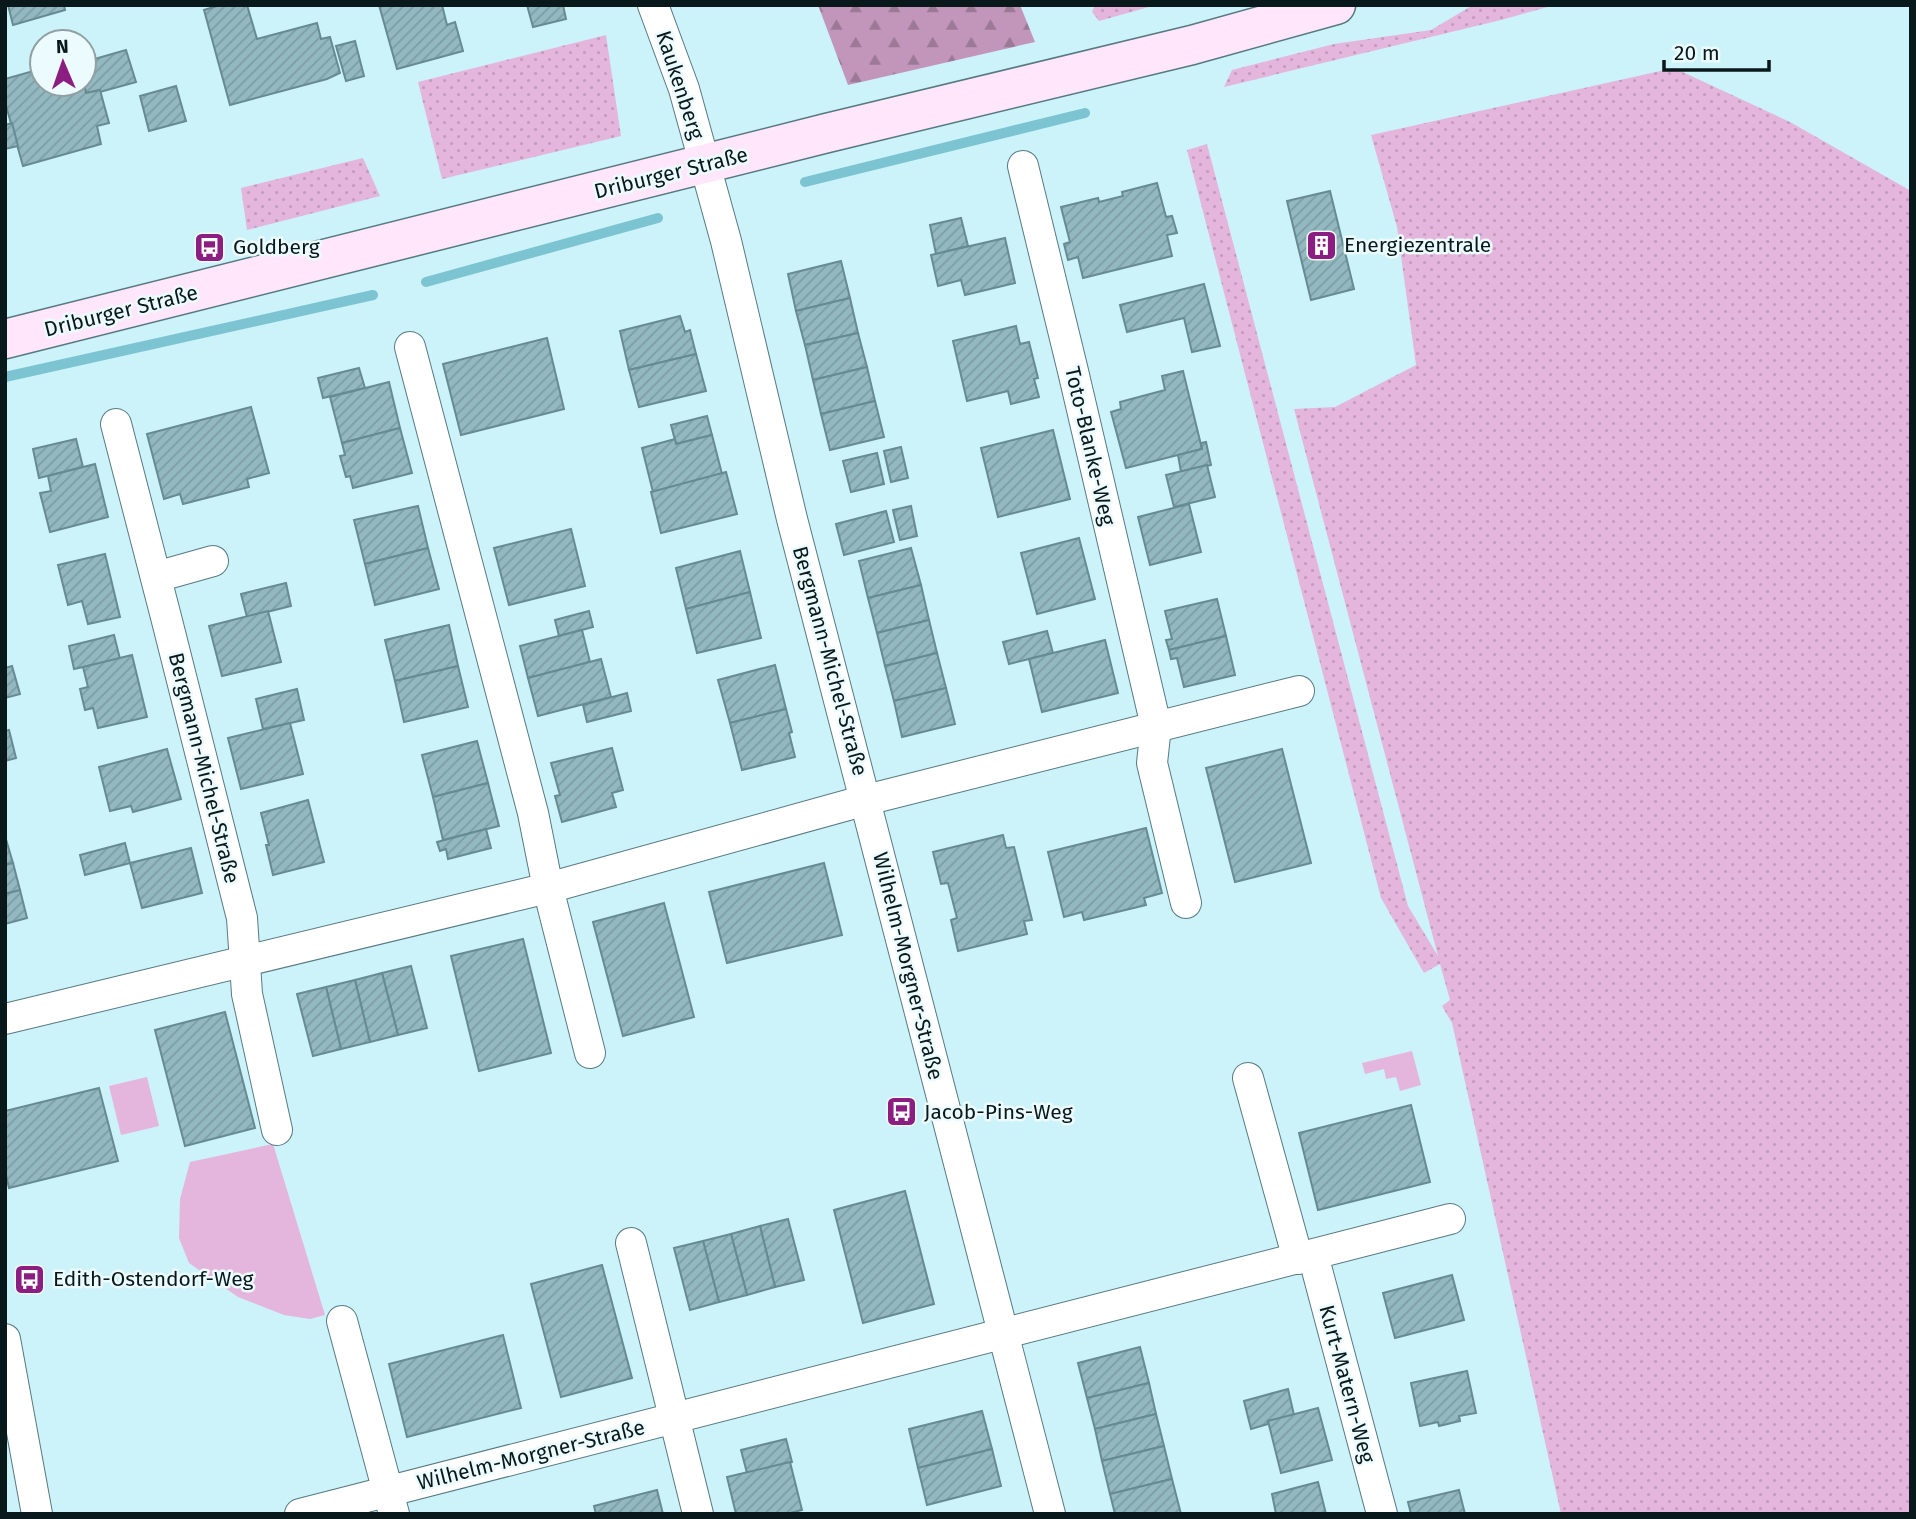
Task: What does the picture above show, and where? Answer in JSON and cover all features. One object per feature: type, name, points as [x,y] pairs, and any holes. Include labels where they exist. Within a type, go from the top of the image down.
[{"type":"main road","name":"Driburger Straße","points":[[5,339],[840,130],[1192,45],[1336,5]]},
{"type":"street","name":"Kaukenberg","points":[[653,5],[684,89],[726,241]]},
{"type":"street","name":"Toto-Blanke-Weg","points":[[1023,166],[1156,726],[1153,762],[1186,903]]},
{"type":"street","name":"Bergmann-Michel-Straße","points":[[5,1019],[548,888],[866,800],[792,519],[726,241]]},
{"type":"street","points":[[410,347],[533,813],[548,888],[590,1053]]},
{"type":"street","name":"Bergmann-Michel-Straße","points":[[116,424],[242,918],[247,994],[277,1130]]},
{"type":"street","points":[[156,577],[213,561]]},
{"type":"street","points":[[866,800],[1299,691]]},
{"type":"street","name":"Wilhelm-Morgner-Straße","points":[[866,800],[1003,1334]]},
{"type":"street","points":[[1248,1078],[1305,1257]]},
{"type":"street","name":"Wilhelm-Morgner-Straße","points":[[300,1514],[391,1503],[673,1419],[1450,1219]]},
{"type":"street","name":"Wilhelm-Morgner-Straße","points":[[631,1244],[673,1419]]},
{"type":"street","name":"Kurt-Matern-Weg","points":[[1305,1257],[1382,1514]]},
{"type":"street","name":"Wilhelm-Morgner-Straße","points":[[342,1321],[391,1503]]},
{"type":"street","points":[[1003,1334],[1050,1514]]},
{"type":"street","points":[[5,1339],[37,1514]]},
{"type":"street","points":[[673,1419],[698,1514]]},
{"type":"shaded area","points":[[1095,5],[1156,5],[1099,21],[1092,12]]},
{"type":"shaded area","points":[[1473,5],[1555,5],[1224,87],[1232,70],[1334,44],[1431,30]]},
{"type":"shaded area","points":[[606,35],[621,136],[442,179],[418,82]]},
{"type":"shaded area","points":[[1674,68],[1790,122],[1911,191],[1911,1514],[1561,1514],[1452,1023],[1442,1006],[1450,1000],[1440,964],[1424,973],[1381,898],[1187,150],[1207,144],[1408,906],[1438,956],[1294,409],[1335,407],[1416,365],[1397,227],[1371,135]]},
{"type":"shaded area","points":[[363,158],[380,196],[247,230],[241,188]]},
{"type":"shaded area","points":[[1412,1051],[1421,1085],[1400,1091],[1396,1077],[1386,1079],[1384,1069],[1365,1074],[1362,1063]]},
{"type":"shaded area","points":[[147,1077],[159,1126],[121,1135],[109,1086]]},
{"type":"shaded area","points":[[273,1144],[325,1315],[310,1319],[284,1315],[238,1297],[189,1263],[179,1238],[180,1199],[190,1162]]},
{"type":"green space","points":[[818,5],[1020,5],[1035,42],[848,85]]},
{"type":"building","points":[[8,5],[64,5],[65,10],[13,25]]},
{"type":"building","points":[[220,5],[247,5],[257,39],[317,23],[321,39],[330,37],[340,73],[327,79],[230,105],[204,10]]},
{"type":"building","points":[[379,5],[442,5],[447,25],[455,22],[463,51],[397,69]]},
{"type":"building","points":[[527,5],[563,5],[566,19],[533,27]]},
{"type":"building","points":[[355,41],[364,76],[346,81],[336,46]]},
{"type":"building","points":[[126,50],[136,82],[100,92],[98,58]]},
{"type":"building","points":[[28,73],[28,98],[98,98],[100,90],[109,123],[97,126],[101,144],[23,166],[5,102],[5,79]]},
{"type":"building","points":[[176,86],[186,121],[149,131],[140,96]]},
{"type":"building","points":[[12,123],[18,146],[5,149],[5,125]]},
{"type":"building","points":[[1157,183],[1166,217],[1172,216],[1177,233],[1167,235],[1172,256],[1083,278],[1078,257],[1068,260],[1064,244],[1070,242],[1061,207],[1098,198],[1099,202],[1123,196],[1122,192]]},
{"type":"building","name":"Energiezentrale","points":[[1330,191],[1354,289],[1311,300],[1287,201]]},
{"type":"building","points":[[961,218],[968,246],[936,254],[930,225]]},
{"type":"building","points":[[1005,238],[1015,283],[965,295],[961,280],[938,286],[931,255]]},
{"type":"building","points":[[841,261],[850,298],[796,311],[788,274]]},
{"type":"building","points":[[1204,284],[1220,346],[1192,352],[1184,318],[1127,332],[1120,305]]},
{"type":"building","points":[[850,298],[858,333],[805,345],[796,311]]},
{"type":"building","points":[[680,316],[685,332],[690,330],[696,354],[629,370],[620,331]]},
{"type":"building","points":[[1016,326],[1020,344],[1029,342],[1038,378],[1034,379],[1039,397],[1011,404],[1008,391],[967,401],[953,341]]},
{"type":"building","points":[[858,333],[867,367],[813,380],[805,345]]},
{"type":"building","points":[[547,338],[564,409],[461,435],[443,364]]},
{"type":"building","points":[[696,354],[706,391],[639,407],[629,370]]},
{"type":"building","points":[[867,367],[875,401],[821,414],[813,380]]},
{"type":"building","points":[[359,368],[365,388],[323,398],[318,378]]},
{"type":"building","points":[[1183,371],[1202,449],[1126,468],[1111,412],[1121,409],[1120,402],[1165,390],[1162,376]]},
{"type":"building","points":[[389,382],[400,428],[342,443],[330,397]]},
{"type":"building","points":[[875,401],[884,437],[830,450],[821,414]]},
{"type":"building","points":[[251,407],[269,473],[247,479],[249,487],[183,504],[180,494],[164,499],[147,434]]},
{"type":"building","points":[[707,416],[712,435],[676,444],[671,425]]},
{"type":"building","points":[[400,428],[412,473],[353,488],[350,476],[346,477],[340,456],[345,455],[342,443]]},
{"type":"building","points":[[1053,430],[1070,499],[998,517],[981,448]]},
{"type":"building","points":[[712,435],[722,474],[653,492],[642,448],[675,439],[676,444]]},
{"type":"building","points":[[76,439],[83,467],[39,478],[33,449]]},
{"type":"building","points":[[1206,442],[1211,465],[1181,472],[1178,455],[1202,449],[1201,443]]},
{"type":"building","points":[[901,447],[908,478],[891,482],[884,451]]},
{"type":"building","points":[[877,453],[884,484],[851,492],[843,461]]},
{"type":"building","points":[[95,464],[108,517],[50,532],[40,493],[51,491],[48,476]]},
{"type":"building","points":[[1207,465],[1215,497],[1174,507],[1166,475]]},
{"type":"building","points":[[726,472],[737,514],[661,533],[651,492]]},
{"type":"building","points":[[1189,504],[1201,552],[1150,565],[1138,517]]},
{"type":"building","points":[[418,506],[428,548],[365,564],[354,520]]},
{"type":"building","points":[[911,506],[917,536],[900,540],[893,510]]},
{"type":"building","points":[[886,511],[894,542],[844,555],[836,524]]},
{"type":"building","points":[[571,529],[585,586],[509,605],[494,548]]},
{"type":"building","points":[[1079,538],[1095,599],[1037,614],[1021,553]]},
{"type":"building","points":[[428,548],[439,589],[375,605],[365,564]]},
{"type":"building","points":[[911,548],[921,585],[868,598],[859,561]]},
{"type":"building","points":[[740,551],[750,592],[686,609],[676,568]]},
{"type":"building","points":[[105,554],[120,617],[88,624],[82,601],[68,605],[58,565]]},
{"type":"building","points":[[286,583],[291,606],[247,617],[241,594]]},
{"type":"building","points":[[921,585],[929,620],[877,633],[868,598]]},
{"type":"building","points":[[750,592],[761,638],[697,653],[686,609]]},
{"type":"building","points":[[1217,599],[1226,636],[1169,650],[1166,640],[1172,639],[1165,611]]},
{"type":"building","points":[[268,611],[281,662],[222,676],[209,626]]},
{"type":"building","points":[[589,611],[593,627],[559,636],[555,620]]},
{"type":"building","points":[[929,620],[937,653],[885,666],[877,633]]},
{"type":"building","points":[[449,625],[458,666],[395,681],[385,640]]},
{"type":"building","points":[[582,630],[590,662],[528,678],[520,646]]},
{"type":"building","points":[[1047,631],[1053,653],[1009,664],[1003,642]]},
{"type":"building","points":[[114,635],[120,659],[74,669],[69,646]]},
{"type":"building","points":[[1226,636],[1235,675],[1184,687],[1177,658],[1171,659],[1169,650]]},
{"type":"building","points":[[1105,640],[1118,693],[1042,712],[1029,659]]},
{"type":"building","points":[[937,653],[946,688],[894,701],[885,666]]},
{"type":"building","points":[[132,655],[147,717],[98,728],[93,708],[85,710],[80,689],[88,687],[83,667]]},
{"type":"building","points":[[601,659],[611,697],[538,716],[528,678]]},
{"type":"building","points":[[775,665],[786,709],[730,723],[718,680]]},
{"type":"building","points":[[12,666],[20,694],[5,698],[5,668]]},
{"type":"building","points":[[458,666],[468,707],[404,722],[395,681]]},
{"type":"building","points":[[946,688],[955,724],[902,737],[894,701]]},
{"type":"building","points":[[297,689],[304,720],[263,729],[256,699]]},
{"type":"building","points":[[627,693],[631,711],[587,722],[583,705]]},
{"type":"building","points":[[786,709],[795,757],[742,770],[730,723]]},
{"type":"building","points":[[290,723],[303,774],[241,789],[228,738]]},
{"type":"building","points":[[9,730],[16,758],[5,761],[5,731]]},
{"type":"building","points":[[477,741],[488,783],[433,797],[422,755]]},
{"type":"building","points":[[612,748],[623,790],[612,793],[616,807],[562,822],[555,796],[560,795],[551,763]]},
{"type":"building","points":[[167,749],[181,799],[133,812],[131,806],[110,811],[99,767]]},
{"type":"building","points":[[1282,749],[1311,863],[1235,882],[1206,768]]},
{"type":"building","points":[[488,783],[499,826],[443,840],[433,797]]},
{"type":"building","points":[[308,800],[324,862],[273,875],[261,813]]},
{"type":"building","points":[[1146,828],[1162,893],[1144,898],[1146,905],[1084,920],[1082,912],[1064,917],[1048,852]]},
{"type":"building","points":[[486,829],[491,848],[448,859],[446,849],[440,851],[437,842]]},
{"type":"building","points":[[1003,835],[1006,848],[1014,847],[1032,920],[1024,921],[1027,934],[958,951],[951,920],[957,918],[948,883],[941,884],[933,852]]},
{"type":"building","points":[[5,836],[13,863],[5,865]]},
{"type":"building","points":[[125,843],[130,863],[85,875],[80,855]]},
{"type":"building","points":[[191,848],[202,893],[142,908],[130,863]]},
{"type":"building","points":[[13,863],[20,890],[5,894],[5,865]]},
{"type":"building","points":[[824,863],[842,935],[727,963],[709,892]]},
{"type":"building","points":[[20,890],[27,918],[5,924],[5,894]]},
{"type":"building","points":[[664,903],[694,1017],[623,1036],[593,922]]},
{"type":"building","points":[[523,939],[551,1053],[479,1071],[451,956]]},
{"type":"building","points":[[411,966],[427,1028],[398,1035],[382,973]]},
{"type":"building","points":[[382,973],[398,1035],[370,1042],[355,980]]},
{"type":"building","points":[[355,980],[370,1042],[341,1049],[326,987]]},
{"type":"building","points":[[326,987],[341,1049],[313,1056],[297,994]]},
{"type":"building","points":[[225,1012],[255,1128],[185,1146],[155,1030]]},
{"type":"building","points":[[99,1088],[118,1161],[9,1188],[5,1171],[5,1111]]},
{"type":"building","points":[[1411,1105],[1430,1182],[1318,1210],[1299,1133]]},
{"type":"building","points":[[905,1191],[934,1304],[863,1323],[834,1210]]},
{"type":"building","points":[[788,1219],[804,1280],[775,1287],[760,1226]]},
{"type":"building","points":[[760,1226],[775,1287],[747,1295],[731,1234]]},
{"type":"building","points":[[731,1234],[747,1295],[719,1302],[703,1241]]},
{"type":"building","points":[[703,1241],[719,1302],[690,1310],[674,1248]]},
{"type":"building","points":[[602,1265],[632,1378],[561,1397],[531,1284]]},
{"type":"building","points":[[1452,1275],[1464,1320],[1395,1338],[1383,1293]]},
{"type":"building","points":[[503,1335],[521,1408],[407,1437],[389,1364]]},
{"type":"building","points":[[1140,1347],[1149,1383],[1087,1398],[1078,1363]]},
{"type":"building","points":[[1467,1371],[1476,1413],[1459,1416],[1460,1421],[1439,1426],[1438,1422],[1420,1426],[1411,1383]]},
{"type":"building","points":[[1149,1383],[1156,1414],[1095,1429],[1087,1398]]},
{"type":"building","points":[[1288,1389],[1294,1415],[1268,1421],[1268,1424],[1251,1429],[1244,1401]]},
{"type":"building","points":[[1318,1408],[1332,1460],[1281,1473],[1268,1421]]},
{"type":"building","points":[[982,1411],[992,1449],[918,1468],[909,1429]]},
{"type":"building","points":[[1156,1414],[1164,1446],[1102,1461],[1095,1429]]},
{"type":"building","points":[[786,1439],[792,1462],[747,1473],[741,1450]]},
{"type":"building","points":[[1164,1446],[1172,1479],[1110,1494],[1102,1461]]},
{"type":"building","points":[[992,1449],[1001,1486],[927,1505],[918,1468]]},
{"type":"building","points":[[790,1462],[802,1510],[786,1514],[736,1514],[727,1477]]},
{"type":"building","points":[[1172,1479],[1181,1514],[1115,1514],[1110,1494]]},
{"type":"building","points":[[1318,1482],[1326,1514],[1276,1514],[1272,1494]]},
{"type":"building","points":[[657,1490],[663,1514],[596,1514],[594,1506]]},
{"type":"building","points":[[1459,1490],[1465,1514],[1411,1514],[1408,1502]]},
{"type":"waterway","points":[[805,182],[1085,113]]},
{"type":"waterway","points":[[426,282],[658,218]]},
{"type":"waterway","points":[[5,377],[373,295]]},
{"type":"place","name":"Energiezentrale","points":[[1321,245]]},
{"type":"place","name":"Goldberg","points":[[210,247]]},
{"type":"place","name":"Jacob-Pins-Weg","points":[[901,1112]]},
{"type":"place","name":"Edith-Ostendorf-Weg","points":[[30,1279]]}]
